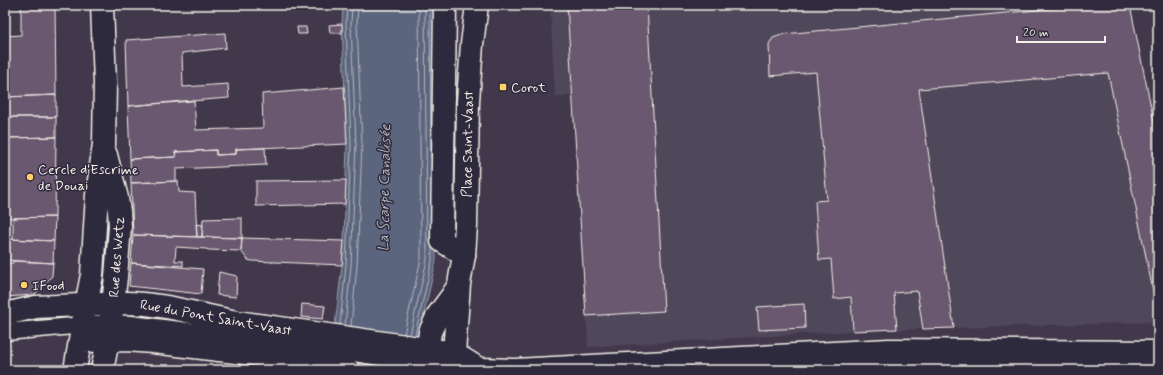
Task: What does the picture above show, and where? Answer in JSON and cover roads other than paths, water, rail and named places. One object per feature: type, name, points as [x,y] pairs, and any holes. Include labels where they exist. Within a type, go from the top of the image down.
[{"type":"street","name":"Rue des Wetz","points":[[75,370],[92,275],[97,195],[104,144],[105,83],[102,5]]},
{"type":"street","points":[[445,5],[442,241],[464,255]]},
{"type":"street","name":"Place Saint-Vaast","points":[[451,363],[459,284],[464,255],[468,101],[472,44],[477,5]]},
{"type":"street","name":"Rue des Wetz","points":[[102,370],[111,322],[120,226],[117,198],[104,144]]},
{"type":"street","name":"Place Saint-Vaast","points":[[423,359],[434,322],[459,284]]},
{"type":"street","name":"Rue du Pont Saint-Vaast","points":[[111,322],[137,303],[167,306],[237,322],[317,348]]},
{"type":"street","points":[[5,314],[36,307],[83,324],[111,322]]},
{"type":"street","name":"Rue du Pont Saint-Vaast","points":[[83,324],[111,322],[153,342],[317,348]]},
{"type":"street","points":[[317,348],[451,363],[466,360],[478,368]]},
{"type":"street","points":[[317,348],[348,370]]},
{"type":"street","points":[[703,370],[822,363],[1158,362]]},
{"type":"lane","points":[[5,332],[83,324]]},
{"type":"lane","points":[[478,368],[889,347],[1158,349]]},
{"type":"water","name":"La Scarpe Canalisée","points":[[343,5],[434,5],[436,261],[411,370],[330,370],[344,241],[347,144],[342,24]]},
{"type":"place","name":"Corot","points":[[503,87]]},
{"type":"place","name":"Cercle d'Escrime de Douai","points":[[30,177]]},
{"type":"place","name":"IFood","points":[[24,285]]}]
